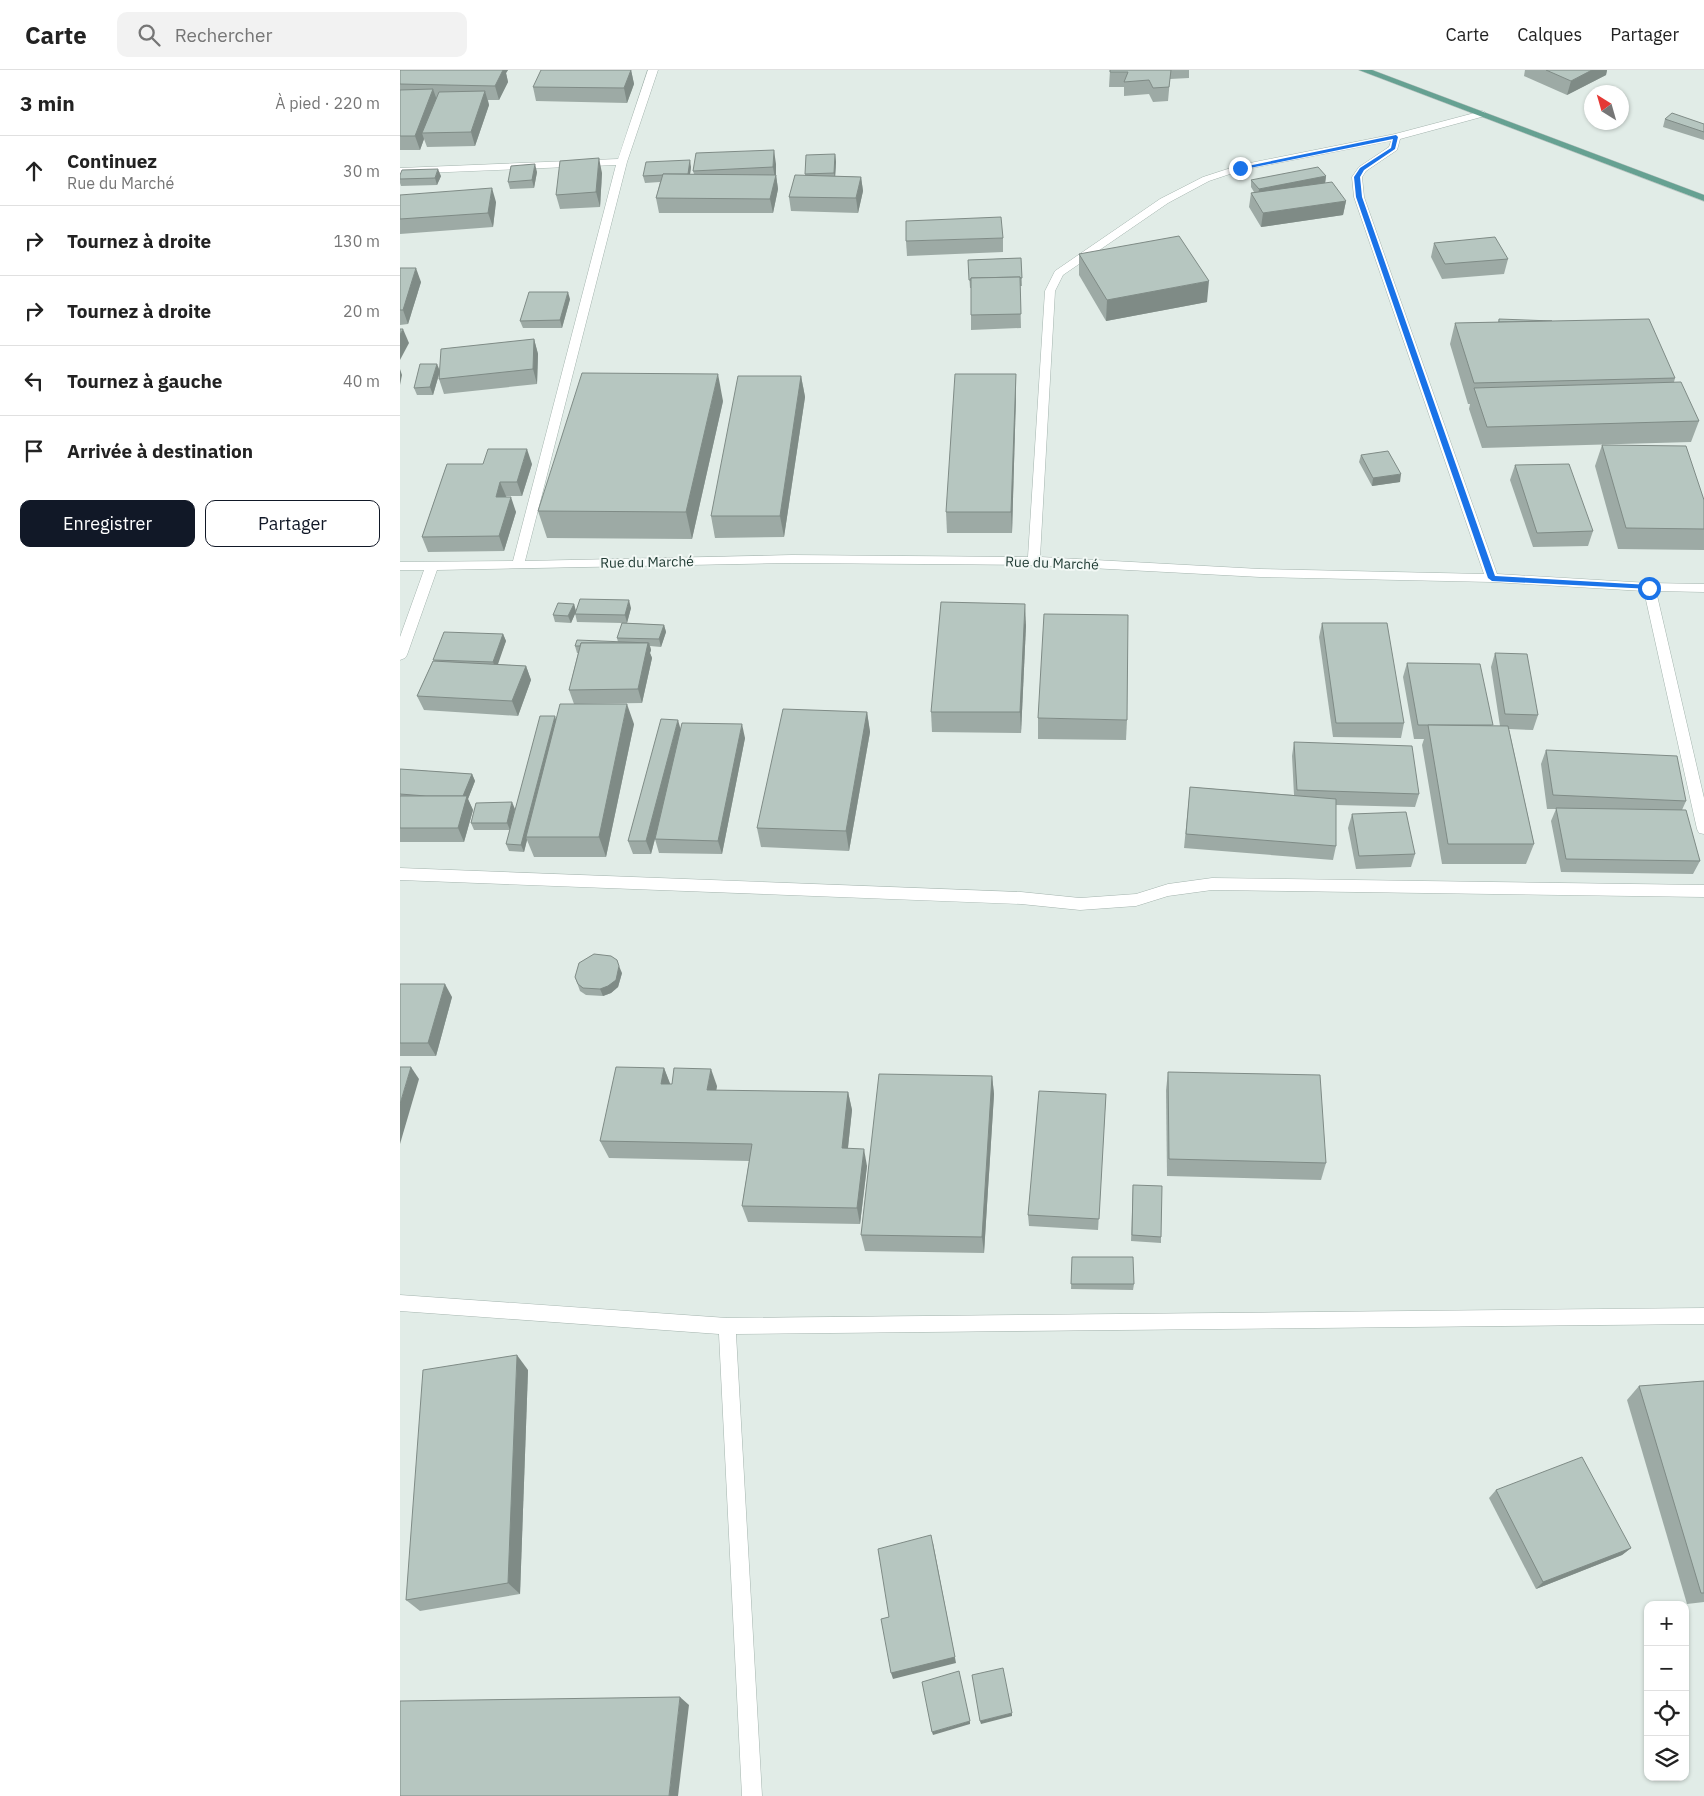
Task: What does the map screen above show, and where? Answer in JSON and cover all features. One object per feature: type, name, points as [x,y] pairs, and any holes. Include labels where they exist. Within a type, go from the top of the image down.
[{"type":"main road","points":[[1364,70],[1704,198]]},
{"type":"street","points":[[518,565],[622,162],[653,70]]},
{"type":"street","points":[[1034,561],[1050,291],[1059,273],[1164,200],[1206,179],[1240,168],[1396,137],[1482,114]]},
{"type":"street","points":[[1396,137],[1394,148],[1362,169],[1357,177],[1359,197],[1492,578]]},
{"type":"street","points":[[400,171],[622,162]]},
{"type":"street","name":"Rue du Marché","points":[[400,566],[792,559],[1034,561],[1260,573],[1492,578],[1649,588],[1704,588]]},
{"type":"street","points":[[400,655],[432,566]]},
{"type":"street","points":[[1649,588],[1700,790],[1704,828]]},
{"type":"street","points":[[400,874],[1002,897],[1080,904],[1136,900],[1168,890],[1212,884],[1704,891]]},
{"type":"street","points":[[400,1303],[727,1326],[1704,1316]]},
{"type":"street","points":[[727,1326],[752,1796]]},
{"type":"building","points":[[400,70],[503,70],[495,86],[400,84]]},
{"type":"building","points":[[541,70],[631,70],[624,88],[533,87]]},
{"type":"building","points":[[1110,70],[1171,70],[1169,87],[1153,88],[1149,80],[1124,82],[1128,72],[1110,72]]},
{"type":"building","points":[[1546,70],[1592,70],[1571,81]]},
{"type":"building","points":[[433,89],[415,136],[400,136],[400,90]]},
{"type":"building","points":[[485,91],[471,132],[422,133],[439,92]]},
{"type":"building","points":[[1672,113],[1704,124],[1704,132],[1665,119]]},
{"type":"building","points":[[774,150],[773,167],[693,171],[696,153]]},
{"type":"building","points":[[835,154],[834,173],[805,174],[806,155]]},
{"type":"building","points":[[599,158],[596,192],[556,195],[560,161]]},
{"type":"building","points":[[690,160],[688,174],[643,176],[646,162]]},
{"type":"building","points":[[535,164],[532,180],[508,182],[511,166]]},
{"type":"building","points":[[1318,167],[1326,176],[1259,189],[1251,180]]},
{"type":"building","points":[[438,169],[435,178],[400,179],[402,170]]},
{"type":"building","points":[[663,174],[776,175],[770,199],[656,198]]},
{"type":"building","points":[[795,175],[861,177],[856,198],[789,197]]},
{"type":"building","points":[[1332,182],[1346,201],[1263,213],[1251,193]]},
{"type":"building","points":[[492,188],[488,213],[400,219],[400,195]]},
{"type":"building","points":[[1001,217],[1003,238],[906,241],[906,221]]},
{"type":"building","points":[[1179,236],[1209,281],[1107,300],[1079,254]]},
{"type":"building","points":[[1495,237],[1508,259],[1445,264],[1434,243]]},
{"type":"building","points":[[1021,258],[1022,278],[971,278],[969,280],[968,260]]},
{"type":"building","points":[[400,268],[416,268],[403,310],[400,310]]},
{"type":"building","points":[[1020,277],[1021,314],[971,315],[971,278]]},
{"type":"building","points":[[529,292],[568,292],[560,320],[520,321]]},
{"type":"building","points":[[1499,319],[1552,321],[1499,322]]},
{"type":"building","points":[[1649,319],[1675,378],[1474,383],[1455,323]]},
{"type":"building","points":[[534,339],[533,369],[439,379],[441,349]]},
{"type":"building","points":[[420,364],[437,364],[430,387],[414,388]]},
{"type":"building","points":[[582,373],[718,374],[686,512],[538,511]]},
{"type":"building","points":[[955,374],[1016,374],[1011,512],[946,512]]},
{"type":"building","points":[[738,376],[801,376],[780,516],[711,516]]},
{"type":"building","points":[[1681,382],[1699,421],[1487,427],[1474,388]]},
{"type":"building","points":[[1602,445],[1686,446],[1704,500],[1704,529],[1626,528]]},
{"type":"building","points":[[488,449],[527,449],[517,482],[500,482],[496,497],[511,497],[499,536],[422,537],[447,464],[483,464]]},
{"type":"building","points":[[1388,451],[1401,474],[1373,478],[1361,455]]},
{"type":"building","points":[[1569,464],[1593,531],[1537,533],[1515,465]]},
{"type":"building","points":[[580,599],[629,600],[625,615],[575,614]]},
{"type":"building","points":[[941,602],[1025,604],[1020,712],[931,712]]},
{"type":"building","points":[[558,603],[574,604],[568,616],[553,615]]},
{"type":"building","points":[[1044,614],[1128,615],[1127,720],[1038,718]]},
{"type":"building","points":[[622,623],[664,625],[659,639],[617,638]]},
{"type":"building","points":[[1322,623],[1387,623],[1404,723],[1336,723]]},
{"type":"building","points":[[444,632],[503,634],[493,662],[433,660]]},
{"type":"building","points":[[577,640],[649,643],[648,646],[648,643],[581,643],[580,646],[575,646]]},
{"type":"building","points":[[581,643],[648,643],[638,689],[569,690]]},
{"type":"building","points":[[1495,653],[1527,654],[1538,715],[1505,714]]},
{"type":"building","points":[[433,661],[526,666],[512,701],[417,696]]},
{"type":"building","points":[[1407,663],[1480,664],[1493,725],[1418,725]]},
{"type":"building","points":[[560,704],[627,704],[599,837],[526,837]]},
{"type":"building","points":[[783,709],[867,712],[846,831],[757,828]]},
{"type":"building","points":[[540,716],[555,716],[521,845],[506,844]]},
{"type":"building","points":[[661,719],[678,720],[646,841],[628,841]]},
{"type":"building","points":[[682,723],[742,724],[718,841],[655,839]]},
{"type":"building","points":[[1428,725],[1508,726],[1534,844],[1448,844]]},
{"type":"building","points":[[1294,742],[1412,746],[1419,794],[1297,790]]},
{"type":"building","points":[[1546,750],[1677,756],[1686,801],[1553,795]]},
{"type":"building","points":[[400,769],[472,774],[463,796],[426,796],[400,794]]},
{"type":"building","points":[[1190,787],[1336,799],[1336,846],[1186,834]]},
{"type":"building","points":[[400,796],[467,796],[458,828],[400,828]]},
{"type":"building","points":[[512,802],[507,823],[471,823],[476,803]]},
{"type":"building","points":[[1556,808],[1686,810],[1700,861],[1566,859]]},
{"type":"building","points":[[1406,812],[1415,854],[1359,856],[1352,814]]},
{"type":"building","points":[[594,954],[611,956],[617,960],[619,966],[616,980],[600,989],[583,988],[578,984],[575,977],[579,963]]},
{"type":"building","points":[[400,984],[445,984],[428,1043],[400,1043]]},
{"type":"building","points":[[400,1067],[411,1067],[400,1104]]},
{"type":"building","points":[[616,1067],[664,1068],[661,1084],[672,1084],[674,1068],[711,1069],[707,1090],[848,1092],[842,1148],[864,1149],[857,1208],[742,1206],[752,1144],[600,1141]]},
{"type":"building","points":[[1168,1072],[1320,1075],[1326,1163],[1169,1159]]},
{"type":"building","points":[[879,1074],[992,1076],[982,1237],[861,1235]]},
{"type":"building","points":[[1039,1091],[1106,1094],[1099,1219],[1028,1215]]},
{"type":"building","points":[[1133,1185],[1162,1186],[1161,1237],[1132,1235]]},
{"type":"building","points":[[1072,1257],[1133,1257],[1134,1284],[1071,1284]]},
{"type":"building","points":[[517,1355],[508,1583],[406,1600],[423,1370]]},
{"type":"building","points":[[1704,1381],[1704,1593],[1701,1593],[1639,1386]]},
{"type":"building","points":[[1582,1457],[1631,1548],[1543,1582],[1496,1490]]},
{"type":"building","points":[[931,1535],[955,1657],[891,1673],[881,1619],[889,1617],[878,1549]]},
{"type":"building","points":[[1003,1668],[1012,1713],[980,1721],[972,1675]]},
{"type":"building","points":[[959,1671],[970,1721],[932,1732],[922,1682]]},
{"type":"building","points":[[680,1697],[669,1796],[400,1796],[400,1701]]},
{"type":"route","points":[[1240,168],[1396,137],[1394,148],[1362,169],[1357,177],[1359,197],[1492,578],[1649,588]]}]
